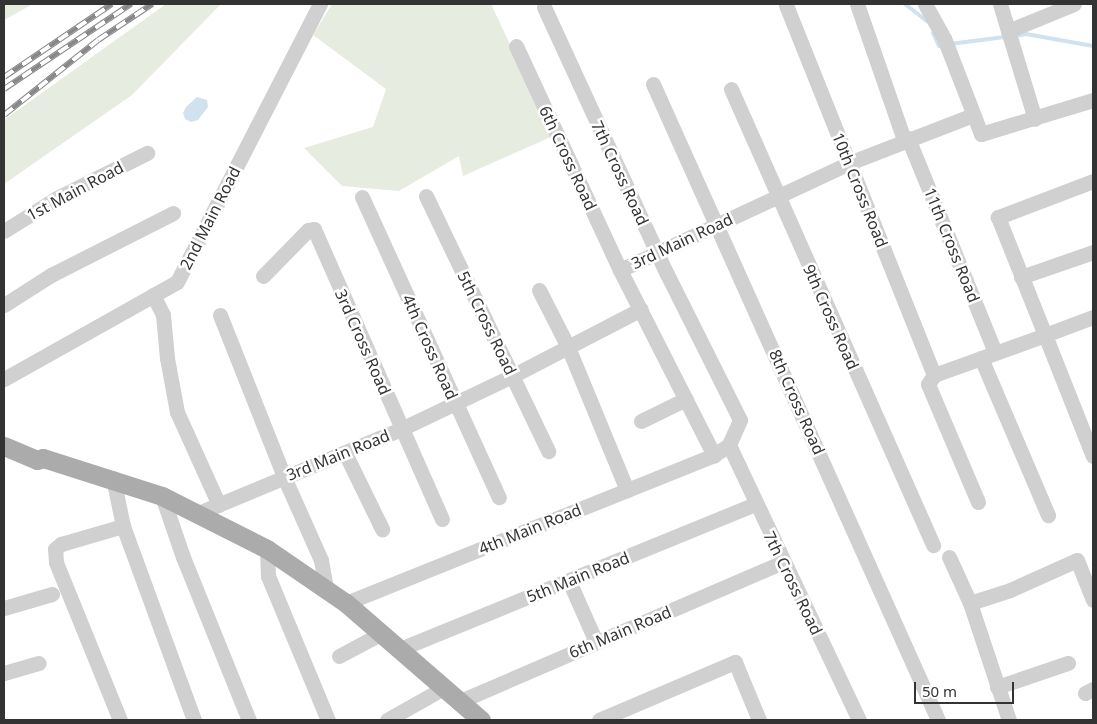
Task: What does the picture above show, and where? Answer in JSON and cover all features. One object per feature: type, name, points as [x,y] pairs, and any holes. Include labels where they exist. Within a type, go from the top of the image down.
[{"type":"main road","points":[[5,445],[38,451],[43,458],[113,478],[162,496],[267,549],[346,603],[445,687],[458,702],[480,720]]},
{"type":"street","name":"2nd Main Road","points":[[4,379],[116,314],[177,282],[320,4]]},
{"type":"street","name":"11th Cross Road","points":[[856,4],[1048,515]]},
{"type":"street","points":[[925,4],[944,38],[972,115],[981,134],[1093,100]]},
{"type":"street","points":[[1000,4],[1035,119]]},
{"type":"street","points":[[1011,38],[1074,4]]},
{"type":"street","name":"10th Cross Road","points":[[786,5],[934,375]]},
{"type":"street","name":"7th Cross Road","points":[[544,7],[656,252],[740,420],[728,445],[714,455]]},
{"type":"street","name":"6th Cross Road","points":[[516,46],[620,270]]},
{"type":"street","name":"8th Cross Road","points":[[653,84],[938,720]]},
{"type":"street","name":"9th Cross Road","points":[[731,89],[933,545]]},
{"type":"street","name":"3rd Main Road","points":[[196,514],[401,429],[512,376],[642,309],[620,270],[849,163],[906,139],[972,115]]},
{"type":"street","name":"1st Main Road","points":[[4,231],[57,198],[147,153]]},
{"type":"street","points":[[1093,181],[998,217],[1045,334],[1088,430],[1093,456]]},
{"type":"street","name":"4th Cross Road","points":[[362,196],[498,497]]},
{"type":"street","name":"5th Cross Road","points":[[426,196],[548,450]]},
{"type":"street","points":[[4,305],[51,275],[173,213]]},
{"type":"street","name":"3rd Cross Road","points":[[263,276],[308,230],[314,229],[442,519]]},
{"type":"street","points":[[1021,277],[1093,252]]},
{"type":"street","points":[[539,290],[568,347],[627,490]]},
{"type":"street","points":[[153,296],[162,315],[167,358],[178,412],[219,505]]},
{"type":"street","points":[[642,309],[714,455]]},
{"type":"street","points":[[220,315],[284,477],[321,560],[326,589]]},
{"type":"street","points":[[978,502],[928,384],[934,375],[1093,317]]},
{"type":"street","points":[[641,421],[686,399]]},
{"type":"street","name":"7th Cross Road","points":[[728,445],[782,562],[859,720]]},
{"type":"street","points":[[345,453],[382,529]]},
{"type":"street","name":"4th Main Road","points":[[346,603],[714,455]]},
{"type":"street","points":[[113,478],[123,526],[194,720]]},
{"type":"street","points":[[162,496],[183,557],[249,720]]},
{"type":"street","name":"5th Main Road","points":[[400,649],[756,504]]},
{"type":"street","points":[[120,720],[56,562],[55,549],[61,544],[123,526]]},
{"type":"street","points":[[267,549],[268,576],[328,720]]},
{"type":"street","points":[[949,557],[970,603],[1010,720]]},
{"type":"street","points":[[970,603],[1010,590],[1077,560],[1093,600]]},
{"type":"street","name":"6th Main Road","points":[[458,702],[782,562]]},
{"type":"street","points":[[569,581],[596,642]]},
{"type":"street","points":[[4,608],[52,594]]},
{"type":"street","points":[[339,656],[382,633]]},
{"type":"street","points":[[599,720],[735,662],[759,720]]},
{"type":"street","points":[[4,673],[39,663]]},
{"type":"street","points":[[997,686],[1068,663]]},
{"type":"street","points":[[387,720],[445,687]]},
{"type":"shaded area","points":[[4,4],[33,4],[4,20]]},
{"type":"shaded area","points":[[166,4],[221,4],[132,95],[4,184],[4,120]]},
{"type":"shaded area","points":[[332,4],[491,4],[553,136],[463,176],[459,156],[399,191],[342,186],[304,148],[373,127],[386,89],[313,35]]},
{"type":"water","points":[[197,97],[207,100],[208,107],[198,120],[191,122],[185,119],[183,113],[186,107]]},
{"type":"waterway","points":[[905,4],[927,21]]},
{"type":"waterway","points":[[933,33],[939,46],[943,45]]},
{"type":"waterway","points":[[1015,36],[1026,34],[1093,46]]},
{"type":"waterway","points":[[950,44],[1005,37]]},
{"type":"railway","points":[[4,77],[112,4]]},
{"type":"railway","points":[[4,89],[131,4]]},
{"type":"railway","points":[[4,115],[98,40],[152,4]]}]
